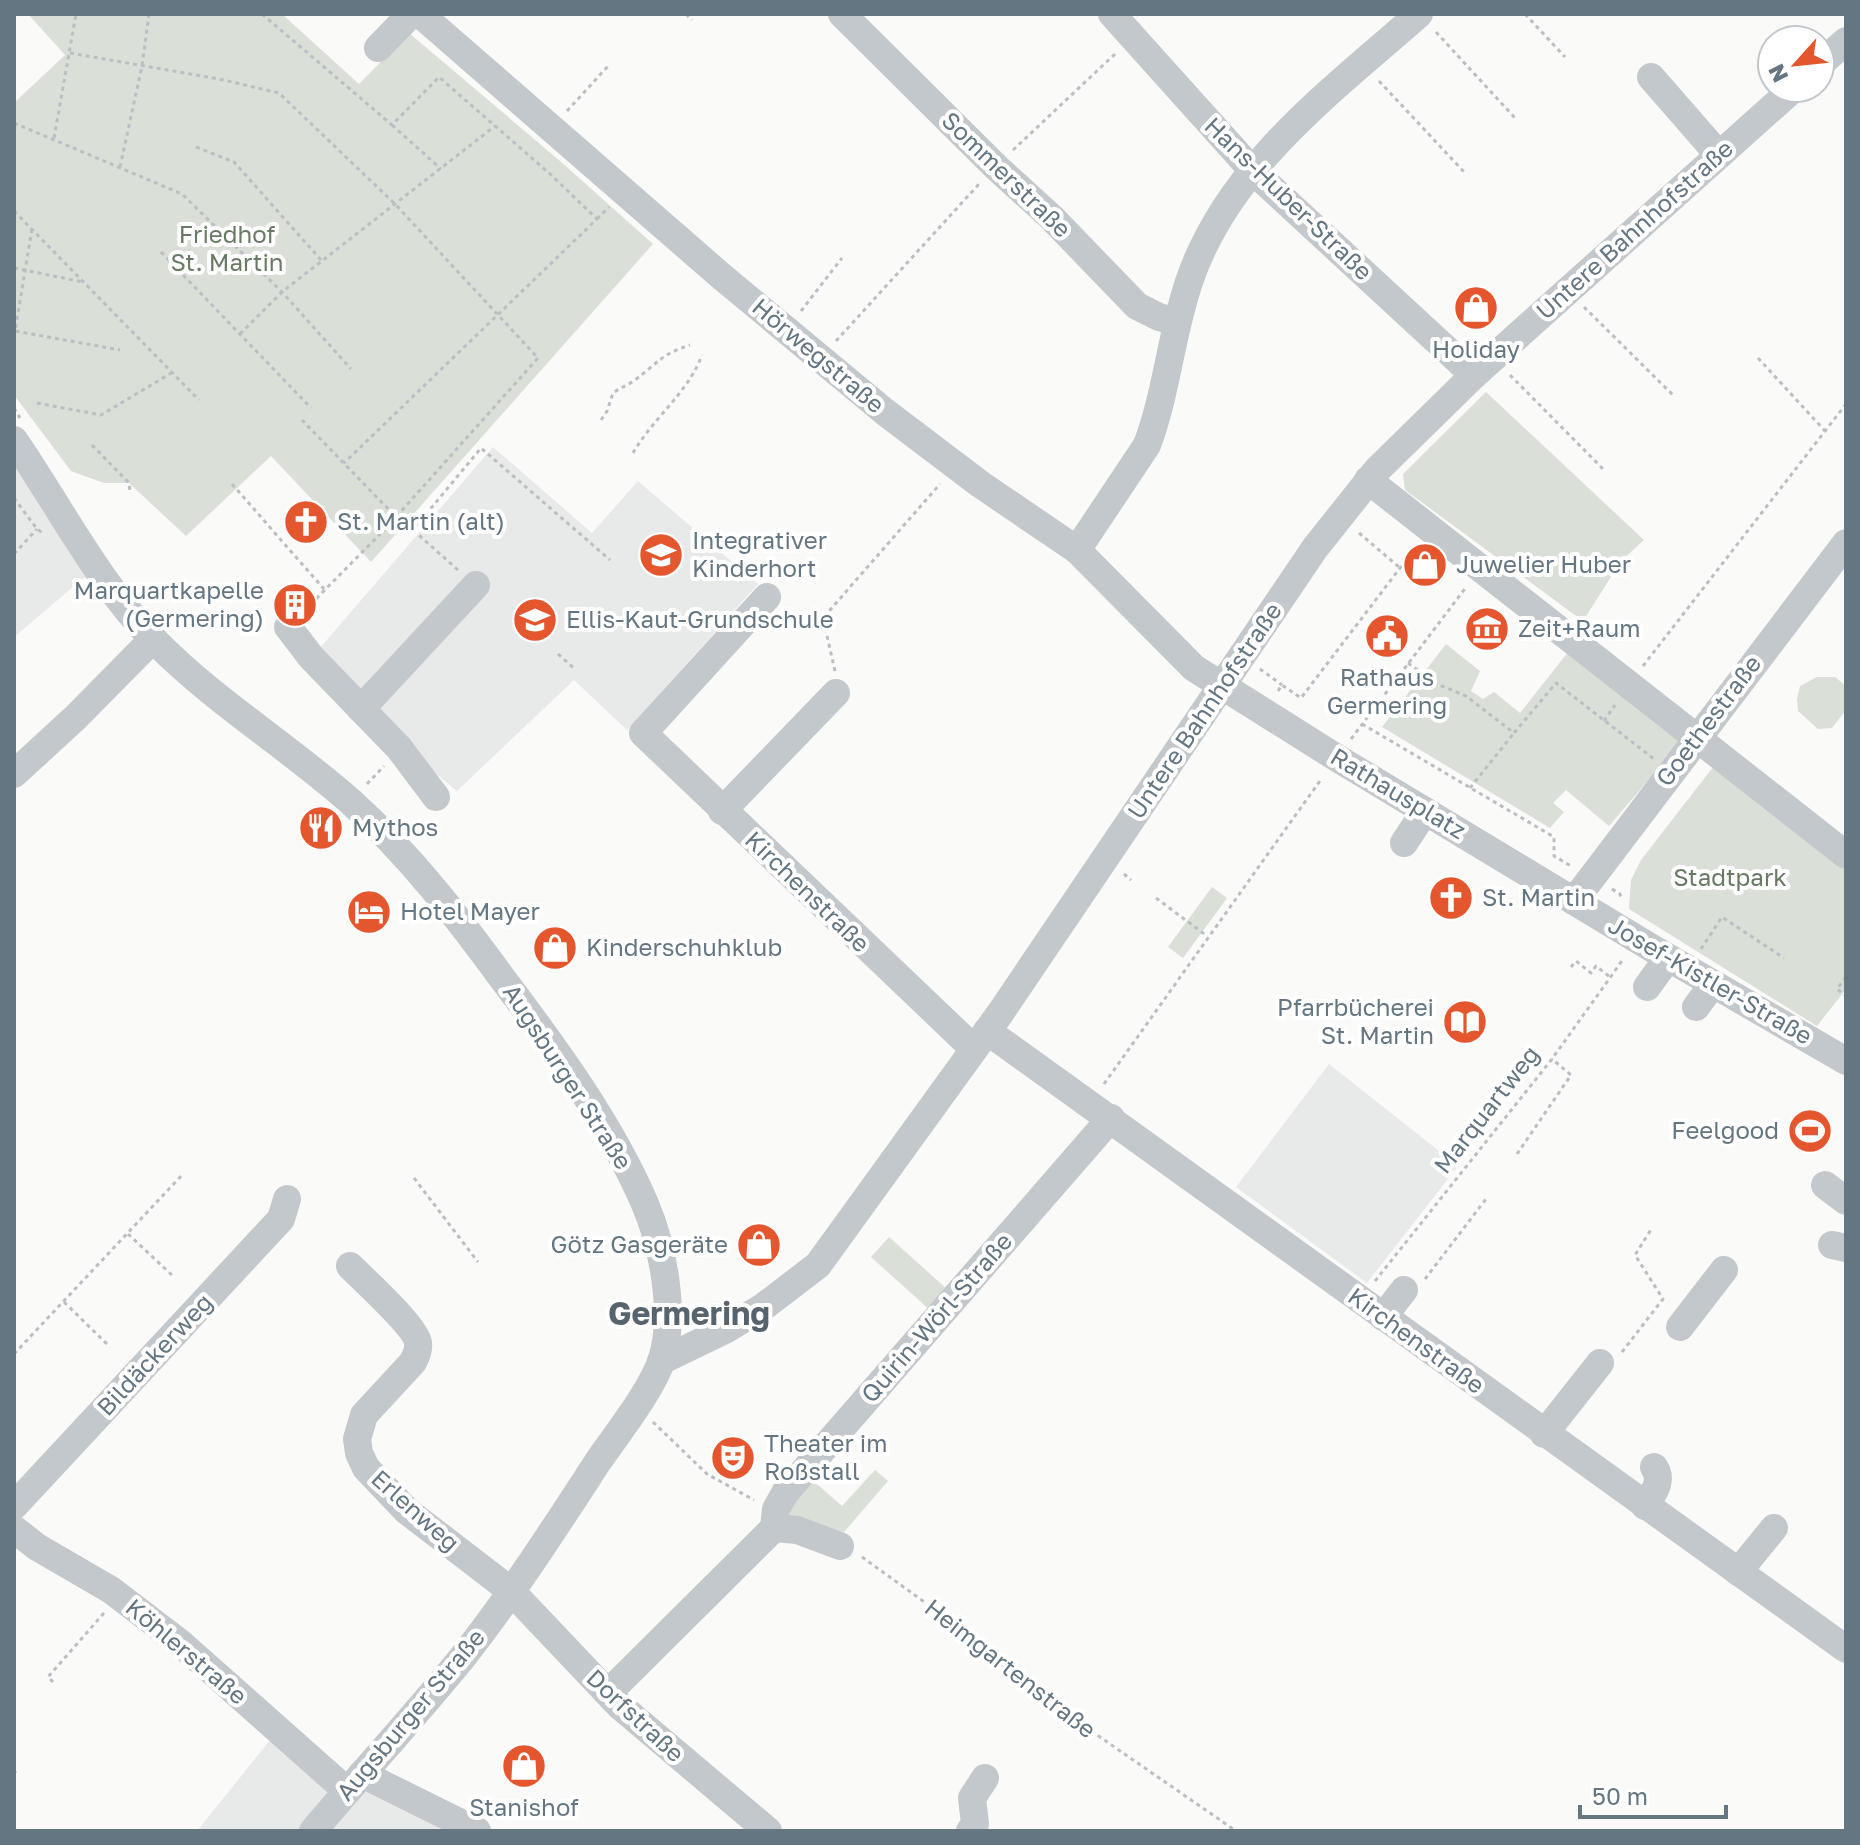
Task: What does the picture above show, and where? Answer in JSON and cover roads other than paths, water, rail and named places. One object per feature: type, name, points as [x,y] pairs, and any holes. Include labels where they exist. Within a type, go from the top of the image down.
[{"type":"street","points":[[378,48],[411,14]]},
{"type":"street","name":"Hörwegstraße","points":[[420,14],[550,129],[885,412],[1077,550],[1185,660],[1223,686]]},
{"type":"street","name":"Sommerstraße","points":[[842,14],[996,167],[1051,217],[1137,306],[1177,322]]},
{"type":"street","name":"Hans-Huber-Straße","points":[[1112,14],[1253,171],[1484,367]]},
{"type":"street","points":[[1077,550],[1147,445],[1190,277],[1219,218],[1279,139],[1363,63],[1425,20]]},
{"type":"street","points":[[1651,77],[1719,155]]},
{"type":"street","name":"Untere Bahnhofstraße","points":[[661,1361],[763,1307],[818,1265],[980,1040],[1315,548],[1368,480],[1484,367],[1776,104]]},
{"type":"street","name":"Augsburger Straße","points":[[14,440],[119,600],[153,639],[222,703],[351,802],[441,896],[560,1057],[631,1175],[647,1208],[663,1273],[668,1318],[661,1361],[636,1406],[511,1591],[462,1657],[313,1831]]},
{"type":"street","points":[[1368,480],[1480,568],[1553,633],[1630,684],[1846,855]]},
{"type":"street","name":"Goethestraße","points":[[1574,901],[1846,543]]},
{"type":"street","points":[[361,709],[476,585]]},
{"type":"street","name":"Kirchenstraße","points":[[767,597],[643,733],[722,811],[980,1040],[1101,1111],[1383,1317],[1414,1326],[1544,1434],[1846,1649]]},
{"type":"street","points":[[288,627],[311,657],[399,748],[436,797]]},
{"type":"street","points":[[14,774],[153,639]]},
{"type":"street","points":[[722,811],[836,683]]},
{"type":"street","name":"Rathausplatz","points":[[1223,686],[1574,901]]},
{"type":"street","points":[[1404,843],[1425,811]]},
{"type":"street","name":"Josef-Kistler-Straße","points":[[1574,901],[1846,1061]]},
{"type":"street","points":[[1647,987],[1678,964]]},
{"type":"street","points":[[1696,1007],[1713,984]]},
{"type":"street","name":"Quirin-Wörl-Straße","points":[[608,1693],[775,1518],[785,1493],[1101,1111]]},
{"type":"street","name":"Bildäckerweg","points":[[14,1506],[281,1219],[287,1199]]},
{"type":"street","name":"Erlenweg","points":[[350,1266],[409,1326],[418,1343],[418,1353],[413,1362],[364,1415],[357,1439],[366,1468],[407,1511],[511,1591]]},
{"type":"street","points":[[1680,1327],[1724,1270]]},
{"type":"street","points":[[1383,1317],[1412,1288]]},
{"type":"street","points":[[1544,1434],[1609,1361]]},
{"type":"street","points":[[1645,1506],[1659,1480],[1654,1467]]},
{"type":"street","points":[[775,1518],[840,1546]]},
{"type":"street","points":[[1738,1572],[1774,1528]]},
{"type":"street","name":"Köhlerstraße","points":[[14,1529],[37,1547],[119,1596],[354,1782],[477,1831]]},
{"type":"street","name":"Dorfstraße","points":[[511,1591],[608,1693],[768,1831]]},
{"type":"street","points":[[970,1831],[975,1824],[972,1798],[985,1778]]},
{"type":"place","name":"Holiday","points":[[1476,308]]},
{"type":"place","name":"St. Martin (alt)","points":[[306,522]]},
{"type":"place","name":"Integrativer Kinderhort","points":[[661,555]]},
{"type":"place","name":"Juwelier Huber","points":[[1425,565]]},
{"type":"place","name":"Marquartkapelle (Germering)","points":[[295,605]]},
{"type":"place","name":"Ellis-Kaut-Grundschule","points":[[535,620]]},
{"type":"place","name":"Zeit+Raum","points":[[1487,629]]},
{"type":"place","name":"Rathaus Germering","points":[[1387,636]]},
{"type":"place","name":"Mythos","points":[[321,828]]},
{"type":"place","name":"St. Martin","points":[[1451,898]]},
{"type":"place","name":"Hotel Mayer","points":[[369,912]]},
{"type":"place","name":"Kinderschuhklub","points":[[555,948]]},
{"type":"place","name":"Pfarrbücherei St. Martin","points":[[1465,1022]]},
{"type":"place","name":"Feelgood","points":[[1810,1131]]},
{"type":"place","name":"Götz Gasgeräte","points":[[759,1245]]},
{"type":"place","name":"Theater im Roßstall","points":[[733,1458]]},
{"type":"place","name":"Stanishof","points":[[524,1766]]},
{"type":"district","name":"Germering","points":[[689,1314]]},
{"type":"park label","name":"Friedhof St. Martin","points":[[227,249]]},
{"type":"park label","name":"Stadtpark","points":[[1730,878]]}]
